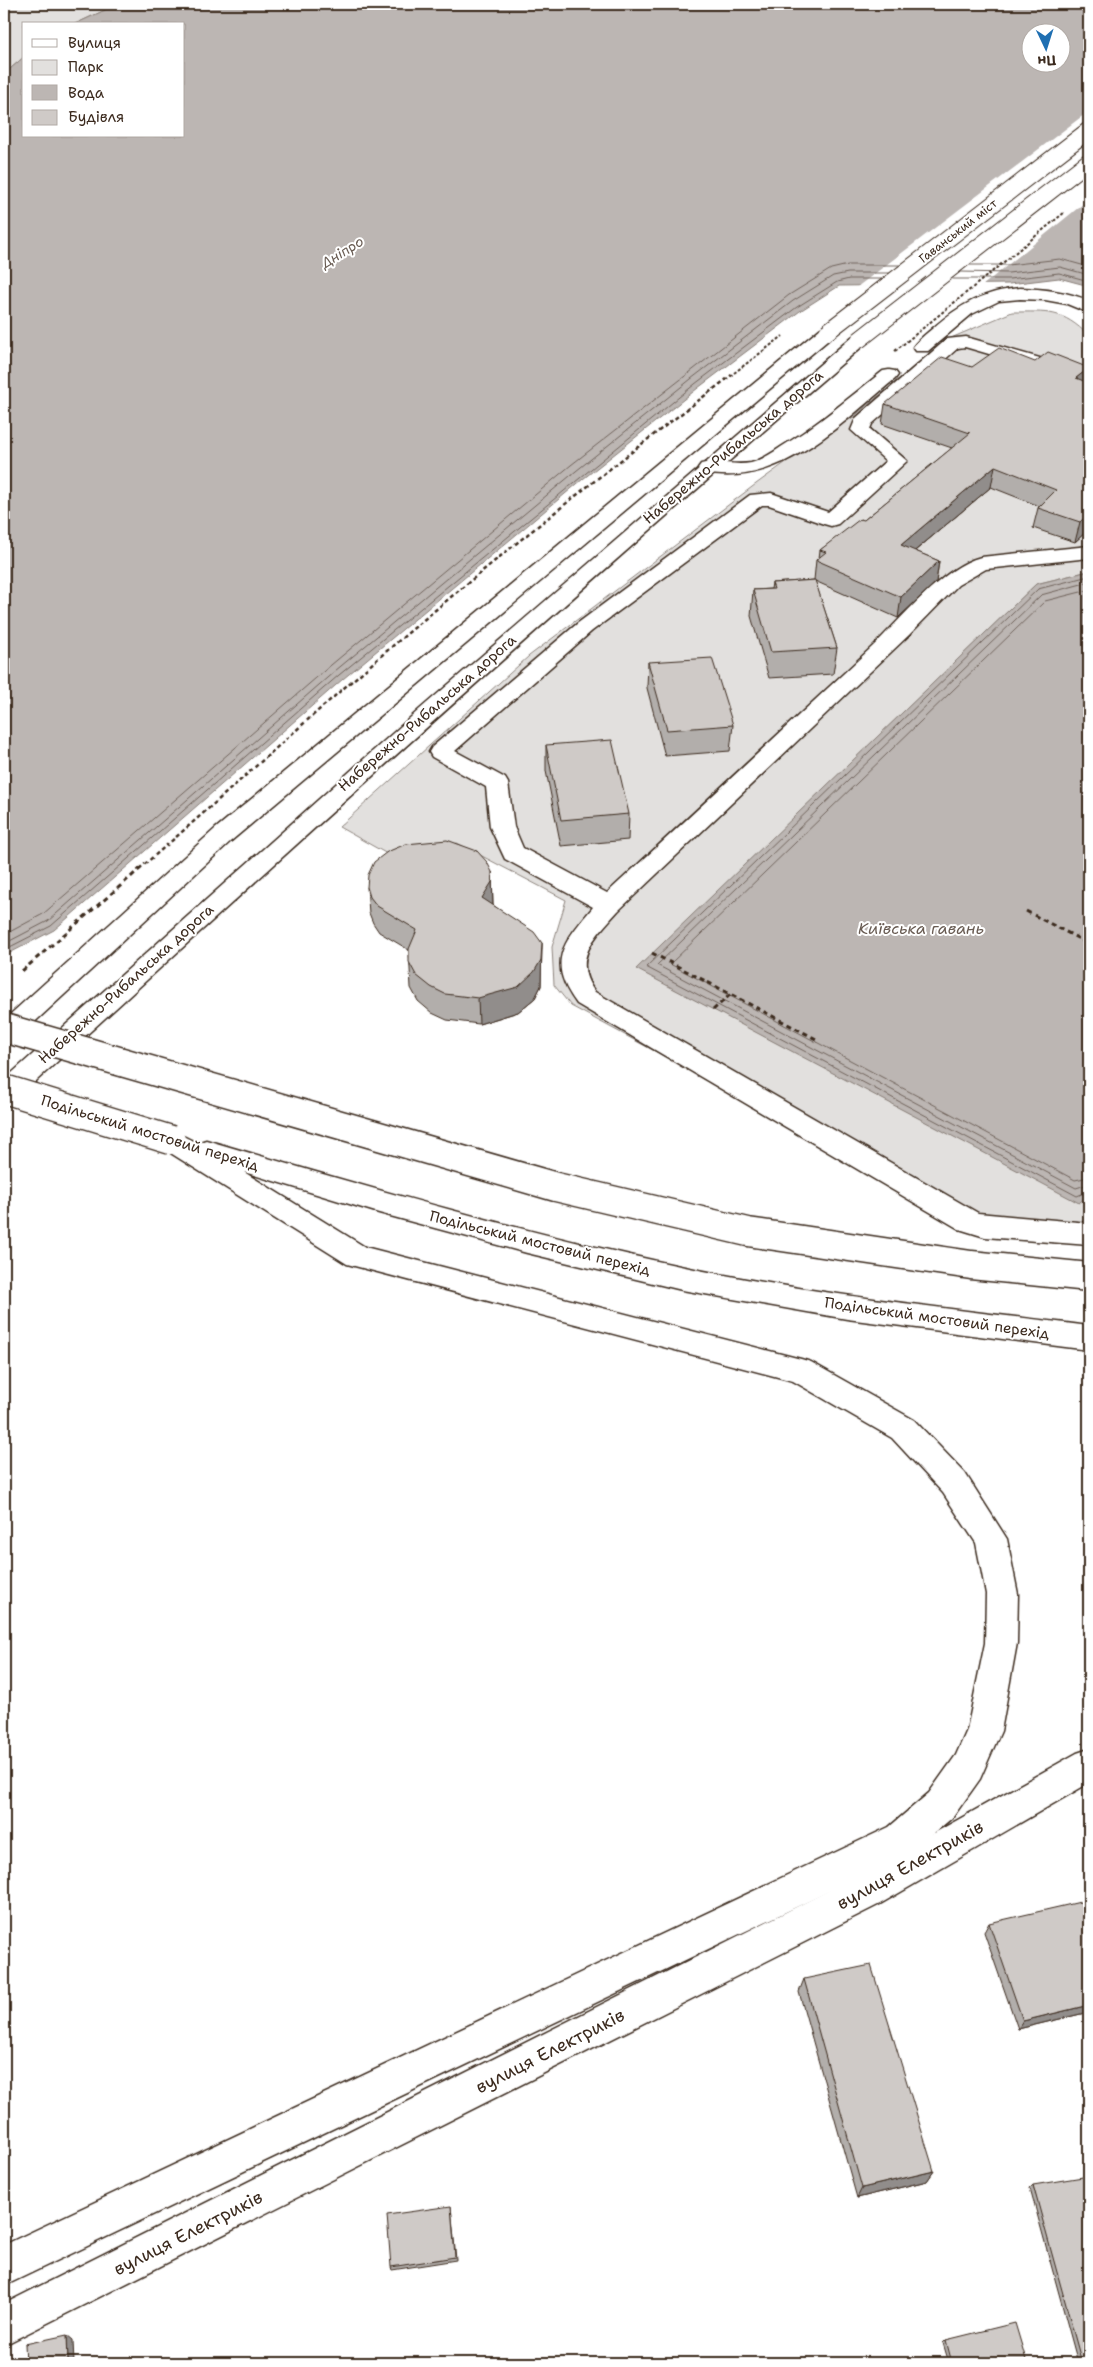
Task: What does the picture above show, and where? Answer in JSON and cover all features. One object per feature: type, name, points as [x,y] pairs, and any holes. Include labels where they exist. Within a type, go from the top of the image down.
[{"type":"main road","name":"Гаванський міст","points":[[827,332],[1089,130]]},
{"type":"main road","name":"Гаванський міст","points":[[859,340],[1089,161]]},
{"type":"main road","points":[[708,468],[741,470],[758,467],[773,460],[816,433],[939,333],[982,301],[1015,294],[1044,295],[1070,299],[1089,308]]},
{"type":"main road","name":"Набережно-Рибальська дорога","points":[[4,1034],[223,834],[827,332]]},
{"type":"main road","name":"Набережно-Рибальська дорога","points":[[4,1095],[262,859],[708,468],[859,340]]},
{"type":"main road","points":[[610,905],[513,853],[502,828],[497,783],[440,752],[585,627],[757,499],[771,500],[831,520],[897,461],[860,430],[863,422],[953,343],[966,342],[1089,378]]},
{"type":"main road","points":[[1089,552],[981,563],[951,581],[902,631],[610,905],[579,941],[574,953],[572,977],[576,987],[586,998],[969,1222],[985,1226],[1089,1234]]},
{"type":"main road","points":[[4,1028],[556,1187],[748,1232],[971,1265],[1089,1277]]},
{"type":"main road","name":"Подільський мостовий перехід","points":[[4,1089],[370,1199],[527,1242],[682,1278],[848,1307],[1089,1338]]},
{"type":"main road","points":[[4,2266],[901,1839],[941,1805],[968,1767],[984,1731],[1001,1644],[1002,1594],[991,1539],[954,1483],[903,1429],[801,1371],[357,1256],[172,1140]]},
{"type":"main road","name":"вулиця Електриків","points":[[4,2325],[867,1891],[1089,1765]]},
{"type":"path","points":[[896,351],[1067,210]]},
{"type":"path","points":[[22,971],[258,766],[337,694],[480,574],[642,443],[786,334]]},
{"type":"path","points":[[1026,911],[1089,944]]},
{"type":"path","points":[[652,953],[818,1040]]},
{"type":"path","points":[[713,1010],[731,994]]},
{"type":"green space","points":[[4,4],[118,4],[79,22],[22,22],[22,59],[4,74]]},
{"type":"green space","points":[[1012,312],[1045,312],[1054,314],[1071,321],[1089,336],[1089,571],[1036,584],[637,969],[1079,1202],[1089,1194],[1089,1245],[1002,1238],[571,1006],[554,985],[552,947],[566,900],[457,843],[398,860],[339,827],[529,656],[756,484],[819,438],[852,418],[944,341]]},
{"type":"water","name":"Дніпро","points":[[118,4],[1089,4],[1089,286],[1059,278],[1009,284],[839,286],[800,311],[698,388],[583,479],[343,679],[54,930],[4,956],[4,74],[22,59],[22,138],[185,138],[185,22],[79,22]]},
{"type":"water","name":"Київська гавань","points":[[1089,571],[1089,1194],[1079,1203],[636,969],[1036,584]]},
{"type":"pier","points":[[1089,111],[1089,199],[982,286],[857,287]]},
{"type":"building","points":[[999,348],[1035,362],[1048,352],[1089,368],[1076,378],[1089,383],[1089,513],[1080,522],[1038,508],[1056,490],[995,466],[901,545],[939,561],[901,597],[816,560],[826,552],[820,550],[860,519],[864,520],[970,433],[885,404],[942,357],[972,367]]},
{"type":"building","points":[[815,580],[837,648],[771,652],[753,590],[774,589],[772,583]]},
{"type":"building","points":[[712,658],[733,725],[667,730],[648,662]]},
{"type":"building","points":[[612,740],[629,814],[561,820],[546,745]]},
{"type":"building","points":[[447,840],[477,851],[487,862],[492,872],[492,882],[482,898],[534,932],[542,943],[541,960],[534,972],[518,987],[478,998],[445,994],[431,987],[416,975],[409,962],[409,949],[417,930],[377,906],[370,897],[367,887],[368,875],[374,862],[387,852],[406,844]]},
{"type":"building","points":[[1089,1900],[1089,2005],[1023,2021],[989,1923]]},
{"type":"building","points":[[871,1965],[934,2171],[862,2188],[804,1979]]},
{"type":"building","points":[[1089,2176],[1089,2363],[1082,2363],[1033,2185]]},
{"type":"building","points":[[451,2206],[455,2257],[391,2267],[387,2215]]},
{"type":"building","points":[[1015,2323],[1027,2363],[952,2363],[946,2340]]},
{"type":"building","points":[[67,2335],[68,2363],[26,2363],[25,2344]]}]
